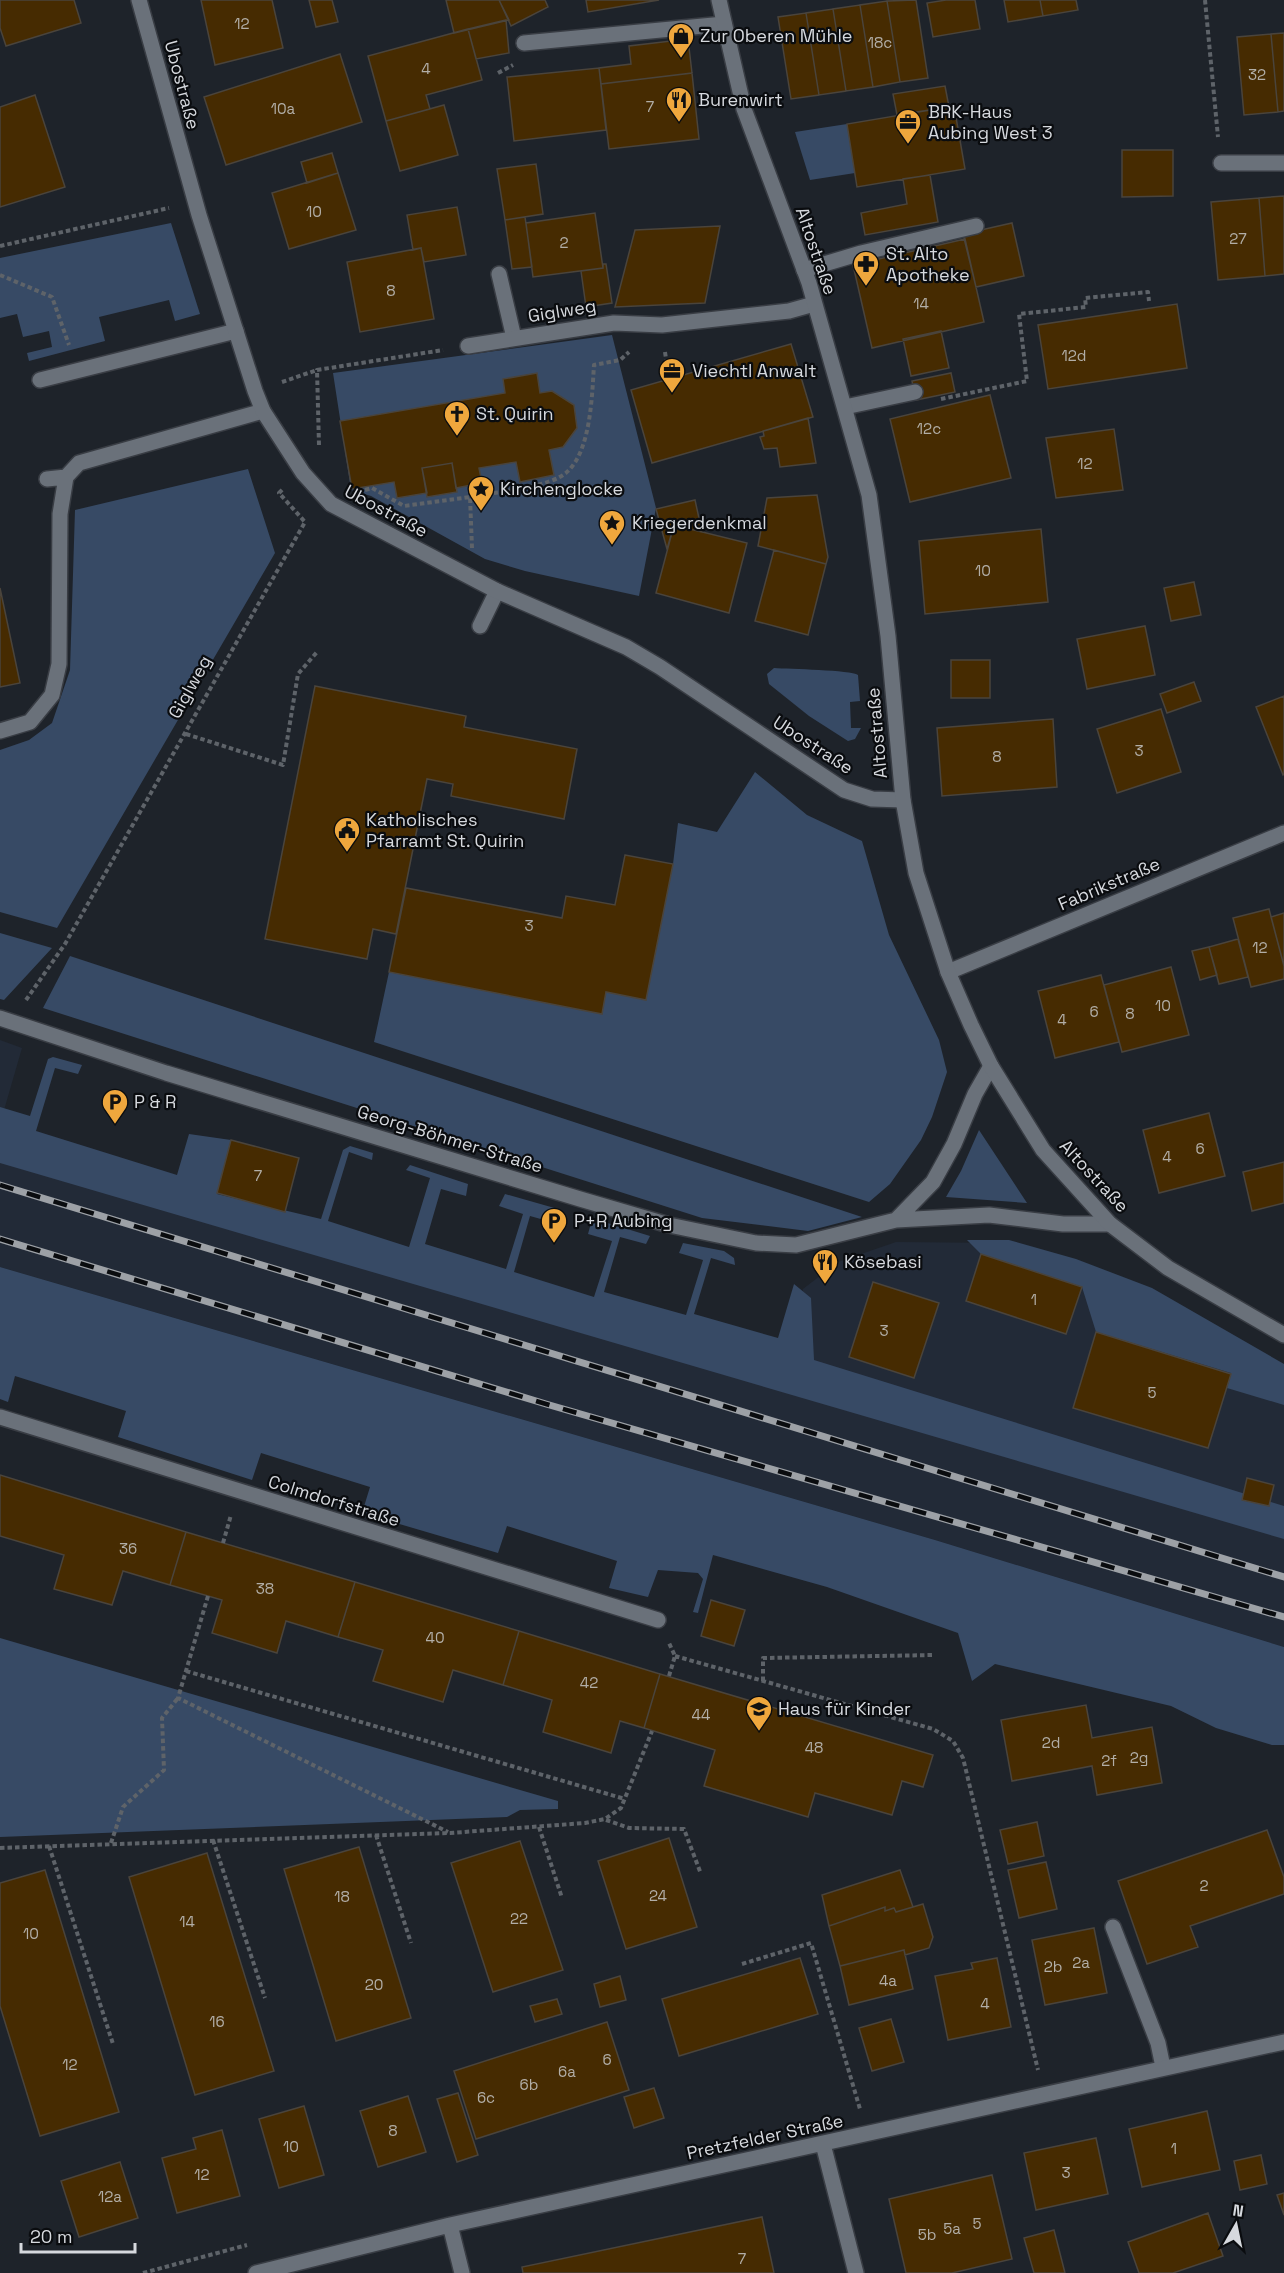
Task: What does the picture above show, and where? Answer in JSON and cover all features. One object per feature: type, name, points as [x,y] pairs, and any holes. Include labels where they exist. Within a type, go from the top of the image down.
[{"type":"street","name":"Ubostraße","points":[[139,0],[196,204],[263,411],[303,473],[331,504],[497,591],[632,651],[844,790],[872,799],[903,800]]},
{"type":"street","name":"Altostraße","points":[[721,0],[724,24],[744,109],[804,270],[869,495],[879,560],[903,800],[916,873],[948,972],[991,1066],[1042,1150],[1110,1224],[1168,1268],[1284,1335]]},
{"type":"street","points":[[524,43],[724,24]]},
{"type":"street","points":[[1221,163],[1284,163]]},
{"type":"street","points":[[804,270],[861,253],[976,226]]},
{"type":"street","points":[[499,274],[514,338]]},
{"type":"street","name":"Giglweg","points":[[468,346],[614,323],[662,325],[789,310],[814,304]]},
{"type":"street","points":[[40,380],[236,330]]},
{"type":"street","points":[[845,407],[915,392]]},
{"type":"street","points":[[0,731],[30,722],[52,695],[60,664],[60,514],[66,477],[79,463],[263,411]]},
{"type":"street","points":[[47,479],[66,477]]},
{"type":"street","points":[[480,627],[497,591]]},
{"type":"street","name":"Fabrikstraße","points":[[948,972],[1284,833]]},
{"type":"street","name":"Georg-Böhmer-Straße","points":[[5,1020],[234,1094],[669,1225],[756,1243],[796,1245],[896,1220],[989,1215],[1063,1224],[1110,1224]]},
{"type":"street","points":[[896,1220],[933,1182],[991,1066]]},
{"type":"street","name":"Colmdorfstraße","points":[[0,1417],[658,1620]]},
{"type":"street","points":[[1113,1927],[1158,2043],[1163,2067]]},
{"type":"street","name":"Pretzfelder Straße","points":[[256,2273],[450,2225],[1284,2042]]},
{"type":"street","points":[[823,2144],[856,2273]]},
{"type":"street","points":[[450,2225],[462,2273]]},
{"type":"path","points":[[1205,0],[1221,163]]},
{"type":"path","points":[[0,246],[196,204]]},
{"type":"path","points":[[0,275],[52,297],[75,371]]},
{"type":"path","points":[[934,400],[1027,381],[1019,314],[1086,308],[1085,298],[1148,292],[1149,301]]},
{"type":"path","points":[[282,382],[317,370],[468,346]]},
{"type":"path","points":[[362,491],[372,488],[404,506],[470,497],[551,481],[568,471],[587,435],[594,365],[620,360]]},
{"type":"path","name":"Giglweg","points":[[5,1020],[65,944],[305,522],[279,493],[320,459],[317,370]]},
{"type":"path","points":[[470,497],[471,554]]},
{"type":"path","points":[[186,734],[283,765],[298,674],[317,652]]},
{"type":"path","points":[[111,1843],[123,1807],[164,1770],[162,1718],[178,1698],[208,1596]]},
{"type":"path","points":[[763,1681],[763,1658],[934,1655]]},
{"type":"path","points":[[675,1656],[933,1729],[953,1741],[963,1758],[1046,2096]]},
{"type":"path","points":[[186,1671],[625,1799]]},
{"type":"path","points":[[178,1698],[450,1833]]},
{"type":"path","points":[[605,1819],[621,1808],[652,1731]]},
{"type":"path","points":[[0,1848],[450,1833],[539,1827],[605,1819],[629,1828],[684,1829],[701,1874]]},
{"type":"path","points":[[539,1827],[562,1898]]},
{"type":"path","points":[[376,1835],[411,1943]]},
{"type":"path","points":[[213,1840],[265,1998]]},
{"type":"path","points":[[49,1846],[113,2044]]},
{"type":"path","points":[[742,1964],[811,1943],[861,2113]]},
{"type":"shaded area","points":[[847,124],[855,173],[810,180],[795,132]]},
{"type":"shaded area","points":[[171,223],[200,314],[175,321],[169,300],[99,317],[105,341],[29,361],[27,353],[52,347],[49,331],[23,337],[17,314],[0,318],[0,258]]},
{"type":"shaded area","points":[[612,335],[656,508],[639,596],[525,571],[485,559],[371,496],[351,490],[333,373]]},
{"type":"shaded area","points":[[248,469],[275,553],[57,928],[0,912],[0,750],[29,740],[52,723],[70,670],[75,510]]},
{"type":"shaded area","points":[[774,668],[832,671],[858,675],[860,701],[850,702],[851,728],[861,728],[855,739],[848,741],[809,716],[769,684],[767,674]]},
{"type":"shaded area","points":[[755,772],[807,815],[862,841],[889,935],[939,1040],[947,1072],[932,1117],[921,1140],[890,1184],[869,1202],[374,1042],[389,972],[453,984],[606,992],[673,864],[678,823],[717,832]]},
{"type":"shaded area","points":[[0,933],[52,948],[4,1000],[0,999]]},
{"type":"shaded area","points":[[70,956],[862,1217],[808,1231],[702,1218],[43,1008]]},
{"type":"shaded area","points":[[0,1040],[22,1048],[0,1124]]},
{"type":"shaded area","points":[[53,1057],[82,1065],[78,1074],[55,1068],[36,1131],[177,1175],[189,1134],[231,1140],[217,1194],[321,1219],[343,1150],[350,1146],[373,1153],[372,1160],[349,1152],[328,1221],[409,1247],[430,1178],[406,1170],[410,1165],[468,1184],[466,1196],[441,1189],[425,1244],[506,1269],[523,1214],[499,1206],[505,1194],[558,1209],[555,1223],[530,1216],[514,1272],[594,1297],[612,1241],[588,1234],[591,1223],[598,1220],[650,1236],[646,1244],[620,1237],[604,1292],[686,1315],[703,1260],[679,1253],[683,1243],[724,1251],[734,1258],[735,1265],[711,1258],[694,1314],[778,1338],[794,1284],[811,1298],[814,1360],[1284,1506],[1284,1539],[0,1163],[0,1107],[30,1116],[48,1059]]},
{"type":"shaded area","points":[[979,1130],[1027,1203],[946,1197],[961,1171]]},
{"type":"shaded area","points":[[0,1155],[784,1365],[803,1289],[838,1262],[896,1242],[1001,1243],[1284,1368],[1284,1647],[935,1540],[0,1267]]},
{"type":"shaded area","points":[[967,1240],[1009,1240],[1076,1259],[1152,1288],[1284,1364],[1284,1405],[1227,1388],[1231,1373],[1096,1332],[1082,1287],[981,1254]]},
{"type":"shaded area","points":[[0,1267],[935,1540],[1284,1647],[1284,1745],[1272,1745],[1216,1728],[1171,1706],[995,1664],[972,1681],[958,1633],[827,1587],[713,1555],[698,1613],[693,1612],[703,1579],[698,1573],[658,1570],[648,1597],[609,1588],[617,1561],[507,1526],[498,1553],[362,1513],[370,1487],[261,1453],[252,1480],[118,1437],[126,1411],[15,1376],[8,1402],[0,1399]]},
{"type":"shaded area","points":[[0,1638],[558,1801],[558,1809],[520,1810],[507,1817],[0,1837]]},
{"type":"building","points":[[0,0],[74,0],[81,23],[6,46],[0,28]]},
{"type":"building","points":[[201,0],[272,0],[283,48],[215,65]]},
{"type":"building","points":[[309,0],[332,0],[338,22],[316,27]]},
{"type":"building","points":[[446,0],[499,0],[509,20],[454,33]]},
{"type":"building","points":[[499,0],[545,0],[548,7],[511,26]]},
{"type":"building","points":[[586,0],[659,0],[588,12]]},
{"type":"building","points":[[916,0],[928,78],[900,82],[887,1]]},
{"type":"building","points":[[946,0],[975,0],[980,29],[933,37],[927,3]]},
{"type":"building","points":[[1004,0],[1040,0],[1043,16],[1008,22]]},
{"type":"building","points":[[1040,0],[1076,0],[1078,10],[1043,16]]},
{"type":"building","points":[[887,1],[900,82],[873,87],[860,5]]},
{"type":"building","points":[[860,5],[873,87],[846,91],[833,9]]},
{"type":"building","points":[[833,9],[846,91],[819,95],[806,13]]},
{"type":"building","points":[[806,13],[819,95],[791,99],[778,17]]},
{"type":"building","points":[[506,20],[509,53],[476,59],[468,29]]},
{"type":"building","points":[[468,29],[482,80],[426,95],[430,109],[386,121],[368,56]]},
{"type":"building","points":[[1284,33],[1284,111],[1278,112],[1271,34]]},
{"type":"building","points":[[1271,34],[1278,112],[1244,115],[1237,37]]},
{"type":"building","points":[[688,39],[692,73],[601,84],[599,68],[631,64],[629,46]]},
{"type":"building","points":[[340,54],[362,122],[226,165],[204,97]]},
{"type":"building","points":[[599,68],[606,130],[514,141],[507,77]]},
{"type":"building","points":[[692,73],[699,139],[609,149],[601,84]]},
{"type":"building","points":[[945,86],[949,107],[897,115],[893,94]]},
{"type":"building","points":[[35,95],[65,187],[0,207],[0,107]]},
{"type":"building","points":[[444,105],[458,155],[400,171],[386,121]]},
{"type":"building","points":[[954,106],[965,169],[857,187],[847,124]]},
{"type":"building","points":[[1122,150],[1173,150],[1173,196],[1122,197]]},
{"type":"building","points":[[332,153],[338,173],[307,183],[301,162]]},
{"type":"building","points":[[536,164],[543,214],[505,220],[497,169]]},
{"type":"building","points":[[338,173],[356,230],[289,249],[272,193]]},
{"type":"building","points":[[930,175],[938,222],[865,235],[861,213],[907,204],[903,179]]},
{"type":"building","points":[[1284,196],[1284,274],[1265,276],[1259,198]]},
{"type":"building","points":[[1259,198],[1265,276],[1218,280],[1211,202]]},
{"type":"building","points":[[457,207],[466,255],[424,262],[421,248],[413,250],[407,215]]},
{"type":"building","points":[[595,213],[603,268],[533,277],[526,223]]},
{"type":"building","points":[[525,217],[532,267],[512,269],[505,220]]},
{"type":"building","points":[[1012,223],[1024,276],[976,287],[963,234]]},
{"type":"building","points":[[720,226],[705,303],[615,307],[635,230]]},
{"type":"building","points":[[965,239],[984,322],[872,348],[853,265]]},
{"type":"building","points":[[421,248],[434,319],[360,332],[347,262]]},
{"type":"building","points":[[603,264],[606,264],[612,303],[586,307],[581,271],[603,268]]},
{"type":"building","points":[[1177,304],[1187,368],[1048,389],[1038,325]]},
{"type":"building","points":[[941,331],[949,368],[911,376],[903,339]]},
{"type":"building","points":[[791,344],[813,417],[652,463],[631,390]]},
{"type":"building","name":"St. Quirin","points":[[537,373],[540,393],[552,391],[574,405],[577,428],[563,447],[549,450],[554,475],[520,482],[516,462],[479,468],[482,483],[456,488],[452,463],[422,468],[427,493],[397,498],[394,482],[352,489],[340,421],[505,393],[503,379]]},
{"type":"building","points":[[951,373],[955,392],[916,400],[912,381]]},
{"type":"building","points":[[990,395],[1011,478],[910,502],[890,419]]},
{"type":"building","points":[[808,418],[816,463],[780,467],[777,448],[764,449],[760,437],[764,436],[763,431]]},
{"type":"building","points":[[1114,429],[1123,490],[1056,498],[1046,438]]},
{"type":"building","points":[[452,463],[457,492],[427,497],[422,468]]},
{"type":"building","points":[[817,495],[828,557],[826,564],[758,546],[767,498]]},
{"type":"building","points":[[695,500],[702,532],[674,525],[667,549],[656,509]]},
{"type":"building","points":[[674,525],[747,543],[729,613],[656,593]]},
{"type":"building","points":[[1041,529],[1048,602],[925,614],[919,541]]},
{"type":"building","points":[[774,550],[826,564],[808,635],[755,621]]},
{"type":"building","points":[[1194,582],[1201,615],[1171,621],[1164,588]]},
{"type":"building","points":[[0,588],[20,683],[0,687]]},
{"type":"building","points":[[1145,626],[1155,675],[1087,689],[1077,639]]},
{"type":"building","points":[[951,660],[990,660],[990,698],[951,698]]},
{"type":"building","points":[[1194,682],[1201,701],[1167,713],[1160,694]]},
{"type":"building","name":"Katholisches Pfarramt St. Quirin","points":[[315,686],[466,716],[464,727],[577,749],[564,819],[451,796],[453,784],[427,779],[396,934],[373,929],[367,959],[265,939]]},
{"type":"building","points":[[1284,696],[1284,774],[1283,775],[1256,707]]},
{"type":"building","points":[[1161,709],[1181,772],[1117,793],[1097,729]]},
{"type":"building","points":[[1053,719],[1057,787],[942,796],[937,728]]},
{"type":"building","points":[[625,855],[673,864],[646,1000],[606,992],[602,1014],[389,972],[406,888],[562,918],[566,896],[615,905]]},
{"type":"building","points":[[1269,909],[1284,966],[1284,979],[1251,987],[1233,918]]},
{"type":"building","points":[[1284,913],[1284,966],[1271,917]]},
{"type":"building","points":[[1238,939],[1248,977],[1219,984],[1209,947]]},
{"type":"building","points":[[1209,947],[1217,975],[1200,980],[1192,951]]},
{"type":"building","points":[[1171,967],[1189,1035],[1122,1052],[1104,985]]},
{"type":"building","points":[[1101,975],[1119,1042],[1055,1058],[1038,991]]},
{"type":"building","points":[[1209,1113],[1225,1176],[1159,1193],[1143,1130]]},
{"type":"building","points":[[231,1140],[299,1158],[285,1212],[217,1193]]},
{"type":"building","points":[[1284,1162],[1284,1203],[1252,1211],[1243,1172]]},
{"type":"building","points":[[981,1254],[1082,1287],[1066,1334],[966,1301]]},
{"type":"building","points":[[873,1282],[939,1303],[914,1378],[849,1357]]},
{"type":"building","points":[[1096,1332],[1231,1374],[1208,1448],[1073,1408]]},
{"type":"building","points":[[0,1475],[186,1532],[170,1585],[123,1571],[112,1605],[54,1589],[64,1555],[0,1536]]},
{"type":"building","points":[[1247,1478],[1274,1485],[1269,1506],[1242,1500]]},
{"type":"building","points":[[186,1532],[355,1582],[338,1637],[286,1621],[277,1653],[212,1633],[222,1600],[170,1585]]},
{"type":"building","points":[[355,1582],[519,1631],[503,1685],[453,1670],[443,1702],[373,1681],[383,1650],[338,1637]]},
{"type":"building","points":[[711,1600],[745,1610],[734,1646],[701,1636]]},
{"type":"building","points":[[519,1631],[660,1674],[644,1728],[620,1721],[611,1753],[543,1732],[552,1700],[503,1685]]},
{"type":"building","points":[[660,1674],[933,1755],[923,1787],[902,1781],[892,1815],[815,1793],[808,1817],[704,1786],[715,1750],[644,1728]]},
{"type":"building","points":[[1086,1705],[1092,1738],[1152,1727],[1162,1783],[1097,1795],[1092,1766],[1012,1781],[1001,1720]]},
{"type":"building","points":[[1037,1822],[1044,1856],[1008,1864],[1000,1830]]},
{"type":"building","points":[[1267,1830],[1284,1877],[1284,1894],[1190,1926],[1198,1947],[1147,1964],[1118,1881]]},
{"type":"building","points":[[669,1838],[697,1927],[626,1949],[598,1861]]},
{"type":"building","points":[[520,1841],[563,1970],[493,1992],[451,1863]]},
{"type":"building","points":[[359,1847],[411,2018],[336,2041],[284,1869]]},
{"type":"building","points":[[207,1853],[274,2071],[195,2095],[129,1877]]},
{"type":"building","points":[[1046,1862],[1057,1909],[1019,1918],[1008,1870]]},
{"type":"building","points":[[45,1870],[119,2112],[40,2136],[0,2006],[0,1883]]},
{"type":"building","points":[[900,1870],[913,1907],[896,1912],[894,1908],[885,1911],[885,1907],[829,1926],[822,1895]]},
{"type":"building","points":[[923,1904],[933,1937],[929,1948],[905,1955],[904,1950],[840,1966],[829,1926],[885,1907],[885,1911],[894,1908],[896,1912]]},
{"type":"building","points":[[1094,1928],[1107,1993],[1045,2005],[1032,1940]]},
{"type":"building","points":[[904,1950],[913,1989],[849,2005],[840,1966]]},
{"type":"building","points":[[800,1958],[818,2014],[679,2056],[662,1999]]},
{"type":"building","points":[[997,1958],[1011,2027],[948,2040],[935,1976],[973,1969],[971,1963]]},
{"type":"building","points":[[620,1976],[626,2000],[600,2007],[594,1984]]},
{"type":"building","points":[[557,1999],[562,2014],[535,2022],[530,2006]]},
{"type":"building","points":[[891,2019],[904,2062],[872,2071],[859,2028]]},
{"type":"building","points":[[607,2022],[629,2090],[476,2139],[454,2071]]},
{"type":"building","points":[[654,2088],[664,2118],[634,2128],[624,2097]]},
{"type":"building","points":[[458,2093],[478,2155],[457,2162],[437,2099]]},
{"type":"building","points":[[408,2096],[426,2152],[378,2167],[360,2111]]},
{"type":"building","points":[[304,2106],[324,2175],[279,2188],[259,2119]]},
{"type":"building","points":[[1207,2111],[1220,2170],[1142,2187],[1129,2129]]},
{"type":"building","points":[[222,2130],[240,2196],[177,2213],[162,2158],[196,2149],[193,2138]]},
{"type":"building","points":[[1096,2138],[1108,2194],[1036,2210],[1024,2153]]},
{"type":"building","points":[[1261,2155],[1267,2184],[1240,2190],[1234,2161]]},
{"type":"building","points":[[120,2162],[138,2218],[79,2237],[61,2181]]},
{"type":"building","points":[[992,2175],[1012,2259],[952,2273],[906,2273],[889,2199]]},
{"type":"building","points":[[1284,2193],[1284,2215],[1277,2195]]},
{"type":"building","points":[[1208,2213],[1223,2256],[1173,2273],[1139,2273],[1128,2242]]},
{"type":"building","points":[[762,2217],[774,2273],[523,2273],[522,2267]]},
{"type":"building","points":[[1054,2230],[1065,2273],[1034,2273],[1024,2238]]},
{"type":"railway","points":[[0,1185],[1284,1577]]},
{"type":"railway","points":[[0,1239],[546,1404],[1284,1617]]},
{"type":"place","name":"Zur Oberen Mühle","points":[[681,59]]},
{"type":"place","name":"Burenwirt","points":[[679,123]]},
{"type":"place","name":"BRK-Haus Aubing West 3","points":[[908,145]]},
{"type":"place","name":"St. Alto Apotheke","points":[[866,287]]},
{"type":"place","name":"Viechtl Anwalt","points":[[672,394]]},
{"type":"place","name":"St. Quirin","points":[[457,437]]},
{"type":"place","name":"Kirchenglocke","points":[[481,512]]},
{"type":"place","name":"Kriegerdenkmal","points":[[612,546]]},
{"type":"place","name":"Katholisches Pfarramt St. Quirin","points":[[347,853]]},
{"type":"place","name":"P & R","points":[[115,1125]]},
{"type":"place","name":"P+R Aubing","points":[[554,1244]]},
{"type":"place","name":"Kösebasi","points":[[825,1285]]},
{"type":"place","name":"Haus für Kinder","points":[[759,1732]]}]
